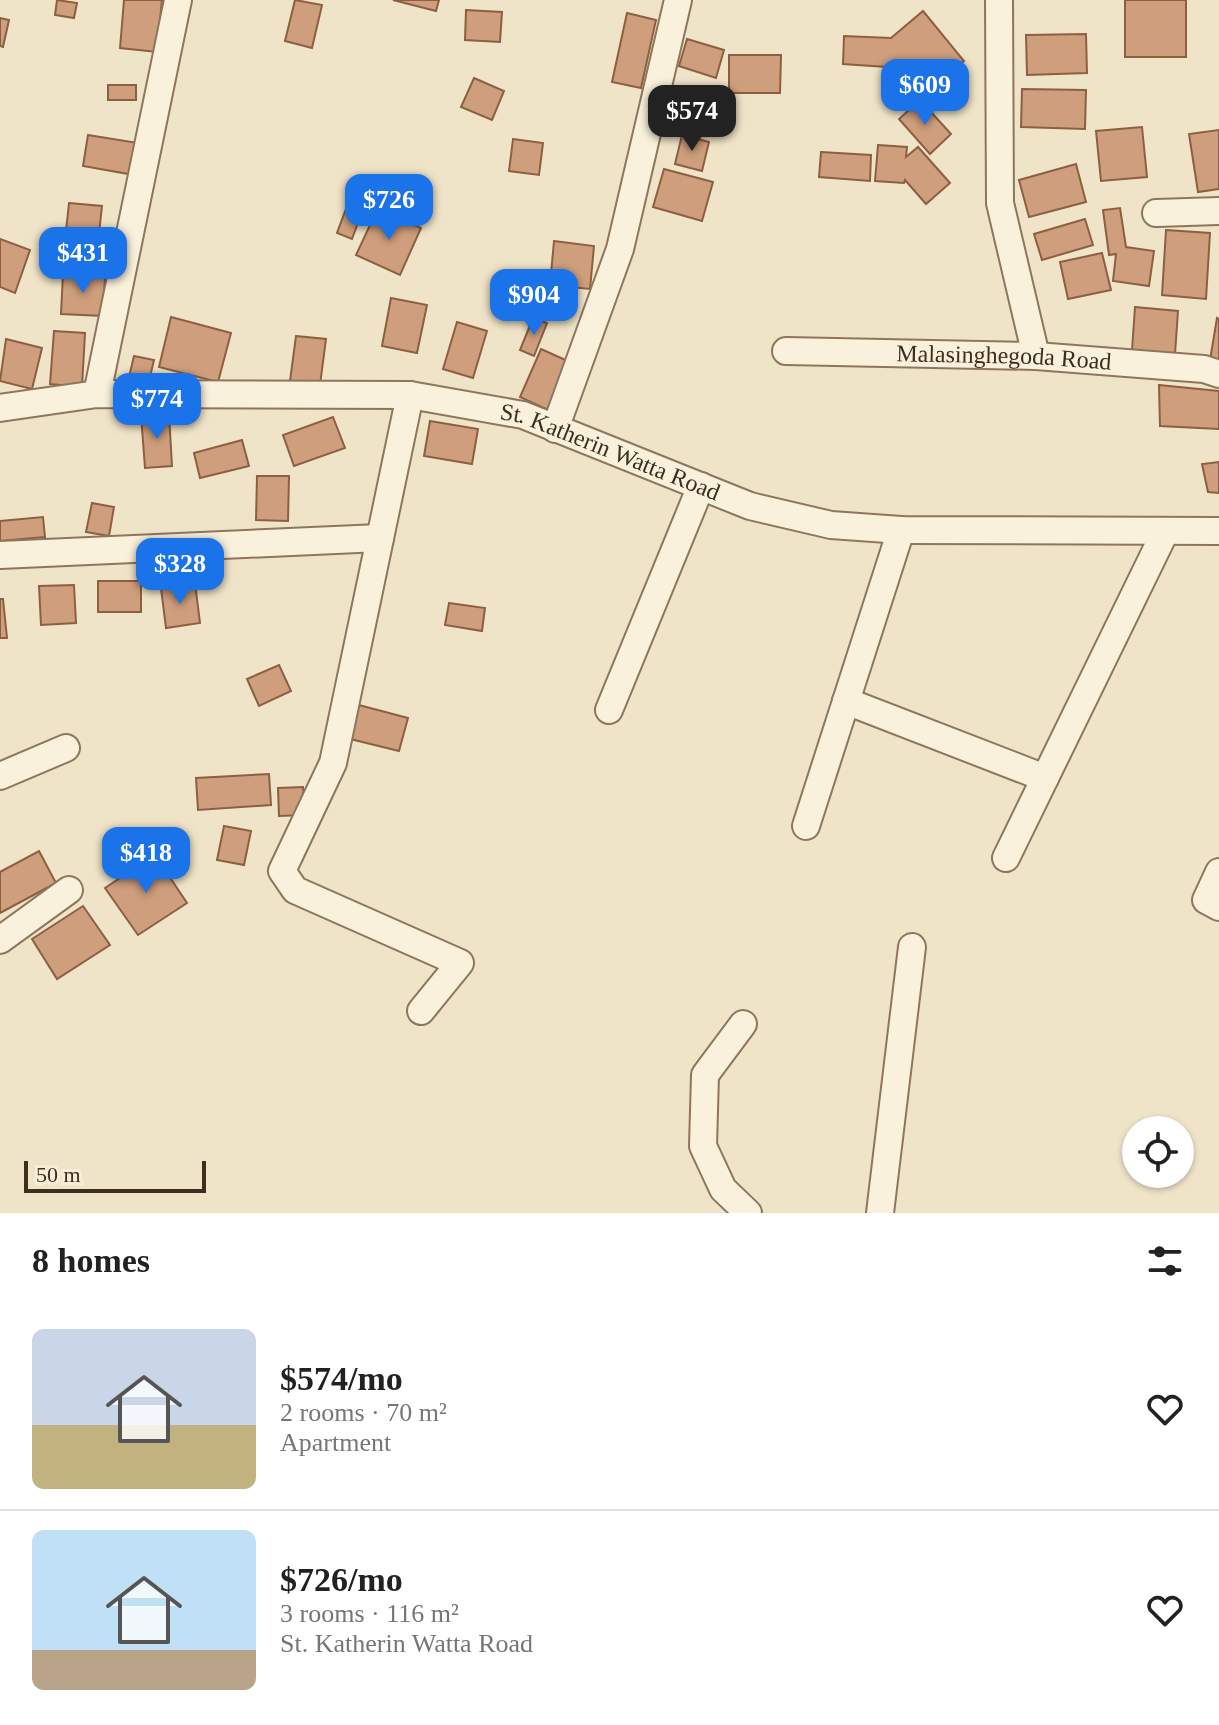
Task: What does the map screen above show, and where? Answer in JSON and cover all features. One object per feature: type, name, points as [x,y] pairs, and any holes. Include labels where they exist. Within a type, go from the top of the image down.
[{"type":"street","points":[[97,394],[178,0]]},
{"type":"street","points":[[555,429],[620,249],[678,0]]},
{"type":"street","points":[[999,0],[1000,203],[1036,356]]},
{"type":"street","points":[[1156,213],[1219,211]]},
{"type":"street","name":"Malasinghegoda Road","points":[[786,351],[1036,356],[1204,369],[1219,374]]},
{"type":"street","name":"St. Katherin Watta Road","points":[[0,408],[97,394],[410,395],[523,415],[750,506],[831,525],[901,530],[1219,531]]},
{"type":"street","points":[[410,395],[333,763],[282,871],[295,890],[460,963],[421,1011]]},
{"type":"street","points":[[609,710],[701,486]]},
{"type":"street","points":[[806,826],[901,530]]},
{"type":"street","points":[[1006,858],[1165,532]]},
{"type":"street","points":[[0,555],[380,538]]},
{"type":"street","points":[[846,701],[1045,778]]},
{"type":"street","points":[[0,776],[66,748]]},
{"type":"street","points":[[1219,872],[1206,900],[1219,907]]},
{"type":"street","points":[[0,940],[69,890]]},
{"type":"street","points":[[880,1213],[912,947]]},
{"type":"street","points":[[743,1024],[705,1075],[703,1146],[723,1189],[748,1213]]},
{"type":"building","points":[[57,0],[77,3],[74,18],[55,15]]},
{"type":"building","points":[[124,0],[162,0],[157,52],[120,48]]},
{"type":"building","points":[[295,0],[322,5],[312,48],[285,41]]},
{"type":"building","points":[[393,0],[439,0],[436,11]]},
{"type":"building","points":[[1125,0],[1186,0],[1186,57],[1125,57]]},
{"type":"building","points":[[466,10],[502,12],[500,42],[465,40]]},
{"type":"building","points":[[923,11],[964,61],[915,101],[887,67],[843,64],[844,36],[891,38]]},
{"type":"building","points":[[627,13],[656,20],[641,88],[612,82]]},
{"type":"building","points":[[0,18],[9,20],[3,47],[0,46]]},
{"type":"building","points":[[1086,34],[1087,73],[1027,75],[1026,35]]},
{"type":"building","points":[[687,39],[724,50],[716,78],[679,66]]},
{"type":"building","points":[[729,55],[781,55],[780,93],[729,93]]},
{"type":"building","points":[[474,78],[504,91],[492,120],[461,107]]},
{"type":"building","points":[[108,85],[136,85],[136,100],[108,100]]},
{"type":"building","points":[[1022,89],[1086,90],[1085,129],[1021,127]]},
{"type":"building","points":[[920,100],[951,134],[930,154],[899,119]]},
{"type":"building","points":[[1142,127],[1147,177],[1101,181],[1096,131]]},
{"type":"building","points":[[1219,130],[1219,189],[1198,192],[1189,134]]},
{"type":"building","points":[[88,135],[138,143],[134,175],[83,166]]},
{"type":"building","points":[[682,135],[709,142],[702,171],[675,164]]},
{"type":"building","points":[[513,139],[543,143],[539,175],[509,171]]},
{"type":"building","points":[[878,145],[907,147],[906,157],[918,147],[950,183],[926,204],[905,180],[904,183],[875,181]]},
{"type":"building","points":[[821,152],[871,155],[870,181],[819,177]]},
{"type":"building","points":[[1076,164],[1086,202],[1029,217],[1019,180]]},
{"type":"building","points":[[664,169],[713,182],[702,221],[653,207]]},
{"type":"building","points":[[69,203],[102,206],[97,252],[64,249]]},
{"type":"building","points":[[347,206],[362,212],[352,239],[337,233]]},
{"type":"building","points":[[378,208],[421,228],[400,275],[356,255]]},
{"type":"building","points":[[1120,208],[1126,247],[1154,251],[1149,286],[1113,281],[1116,254],[1109,255],[1103,210]]},
{"type":"building","points":[[1085,219],[1093,245],[1042,260],[1034,234]]},
{"type":"building","points":[[1166,230],[1210,233],[1206,299],[1162,295]]},
{"type":"building","points":[[0,239],[30,250],[15,293],[0,287]]},
{"type":"building","points":[[554,241],[594,246],[590,289],[550,285]]},
{"type":"building","points":[[1102,253],[1111,290],[1068,299],[1060,262]]},
{"type":"building","points":[[63,273],[105,276],[103,316],[61,314]]},
{"type":"building","points":[[391,298],[427,305],[417,353],[382,346]]},
{"type":"building","points":[[1135,307],[1178,311],[1175,354],[1132,350]]},
{"type":"building","points":[[171,317],[231,333],[218,382],[159,367]]},
{"type":"building","points":[[533,318],[547,323],[534,356],[520,350]]},
{"type":"building","points":[[1219,319],[1219,362],[1210,360]]},
{"type":"building","points":[[457,322],[487,331],[473,378],[443,369]]},
{"type":"building","points":[[54,331],[85,333],[82,387],[50,384]]},
{"type":"building","points":[[296,336],[326,339],[320,385],[290,381]]},
{"type":"building","points":[[6,339],[42,348],[32,389],[0,381]]},
{"type":"building","points":[[541,349],[570,362],[548,410],[520,397]]},
{"type":"building","points":[[134,356],[154,360],[149,381],[129,377]]},
{"type":"building","points":[[1159,385],[1219,391],[1219,429],[1160,426]]},
{"type":"building","points":[[169,414],[172,466],[145,468],[141,415]]},
{"type":"building","points":[[333,417],[345,448],[294,466],[283,435]]},
{"type":"building","points":[[430,421],[478,429],[472,464],[424,456]]},
{"type":"building","points":[[242,440],[249,466],[200,478],[194,453]]},
{"type":"building","points":[[1219,462],[1219,493],[1208,492],[1202,464]]},
{"type":"building","points":[[257,476],[289,476],[288,521],[256,520]]},
{"type":"building","points":[[92,503],[114,507],[109,536],[86,532]]},
{"type":"building","points":[[43,517],[45,537],[0,541],[0,521]]},
{"type":"building","points":[[98,581],[141,581],[141,612],[98,612]]},
{"type":"building","points":[[195,583],[200,623],[166,628],[161,588]]},
{"type":"building","points":[[74,585],[76,623],[41,625],[39,586]]},
{"type":"building","points":[[0,599],[3,599],[7,638],[0,638]]},
{"type":"building","points":[[449,603],[485,608],[482,631],[445,625]]},
{"type":"building","points":[[279,665],[291,691],[259,706],[247,679]]},
{"type":"building","points":[[355,704],[408,718],[399,751],[346,738]]},
{"type":"building","points":[[269,774],[271,805],[198,810],[196,778]]},
{"type":"building","points":[[303,787],[305,815],[279,816],[278,788]]},
{"type":"building","points":[[224,826],[251,831],[244,865],[217,860]]},
{"type":"building","points":[[39,851],[56,883],[0,913],[0,872]]},
{"type":"building","points":[[155,855],[187,903],[138,935],[105,888]]},
{"type":"building","points":[[83,906],[110,945],[57,979],[32,939]]}]
